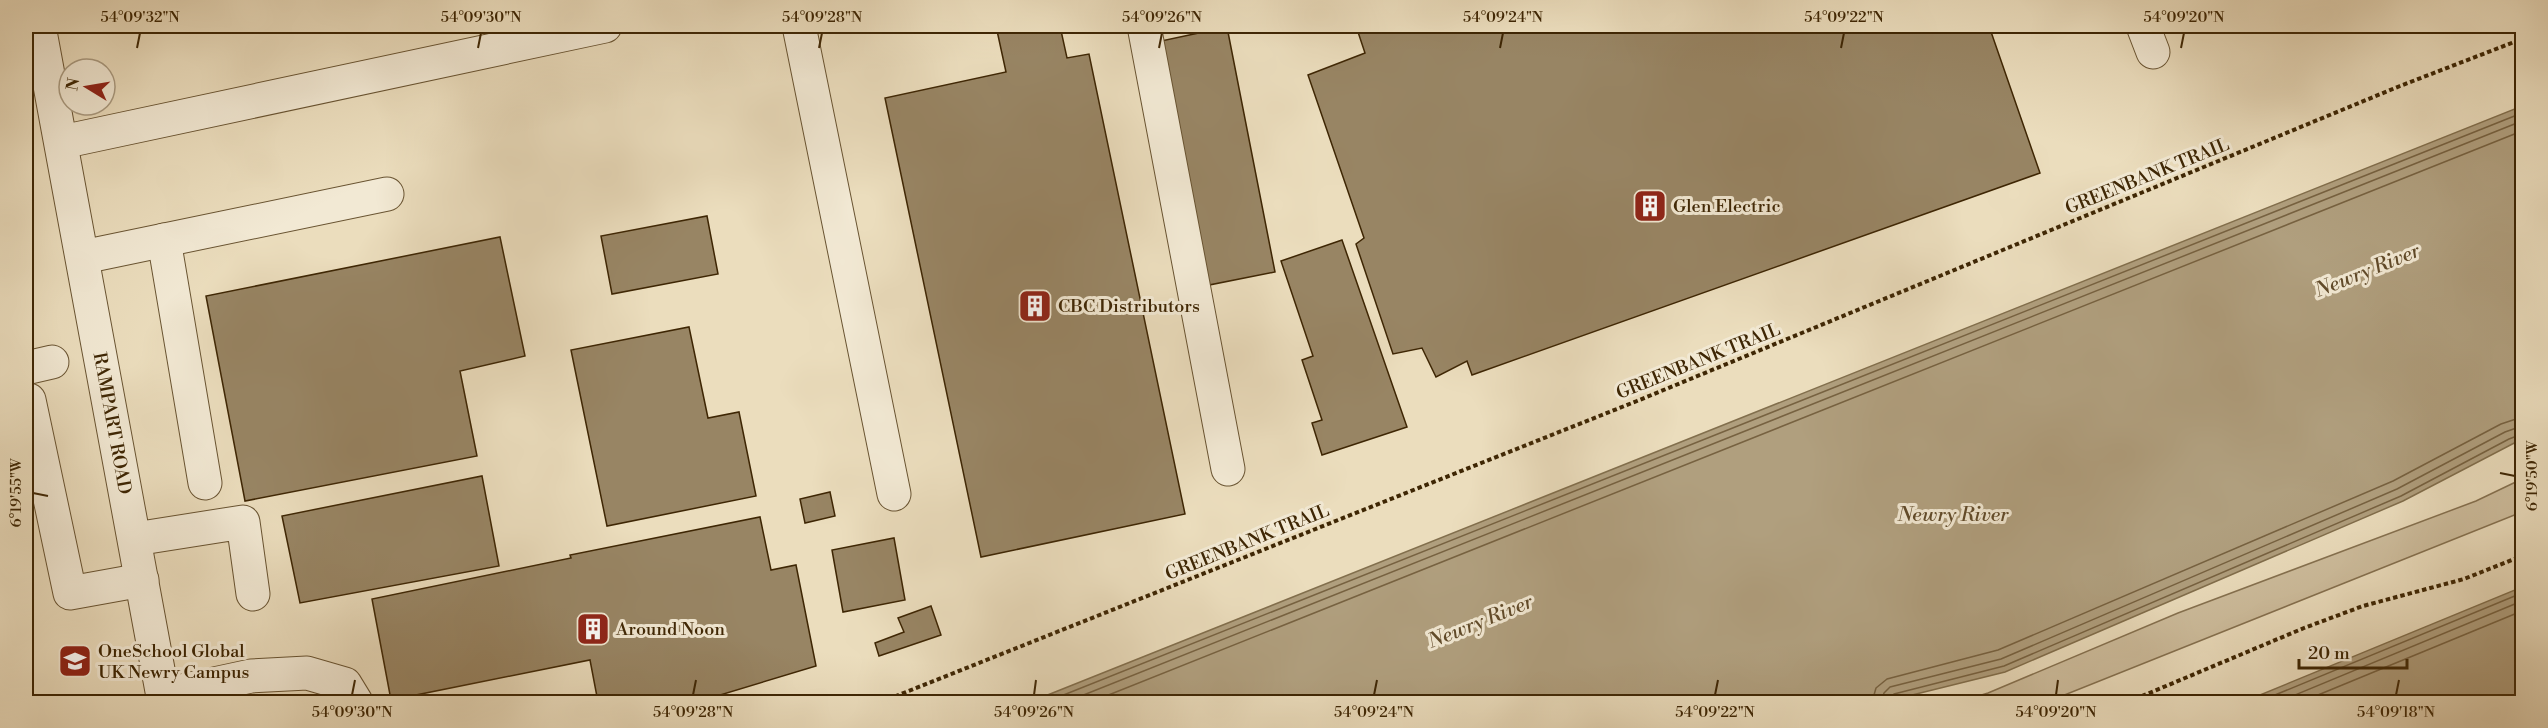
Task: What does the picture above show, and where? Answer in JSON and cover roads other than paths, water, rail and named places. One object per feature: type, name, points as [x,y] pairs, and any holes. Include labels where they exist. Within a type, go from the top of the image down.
[{"type":"street","name":"RAMPART ROAD","points":[[39,26],[164,699]]},
{"type":"street","points":[[62,142],[508,36],[605,26]]},
{"type":"street","points":[[799,26],[894,494]]},
{"type":"street","points":[[1144,26],[1228,470]]},
{"type":"street","points":[[83,257],[387,194]]},
{"type":"street","points":[[164,240],[205,483]]},
{"type":"street","points":[[29,400],[70,593],[142,580]]},
{"type":"street","points":[[135,539],[243,522],[253,594]]},
{"type":"street","points":[[164,699],[251,676],[307,673],[345,684],[356,702]]},
{"type":"water","name":"Newry River","points":[[2522,106],[2522,439],[2403,501],[2005,672],[1884,702],[1030,702]]},
{"type":"water","points":[[2522,587],[2522,702],[2243,702]]},
{"type":"place","name":"Glen Electric","points":[[1650,206]]},
{"type":"place","name":"CBC Distributors","points":[[1035,306]]},
{"type":"place","name":"Around Noon","points":[[593,629]]},
{"type":"place","name":"OneSchool Global UK Newry Campus","points":[[75,661]]}]
